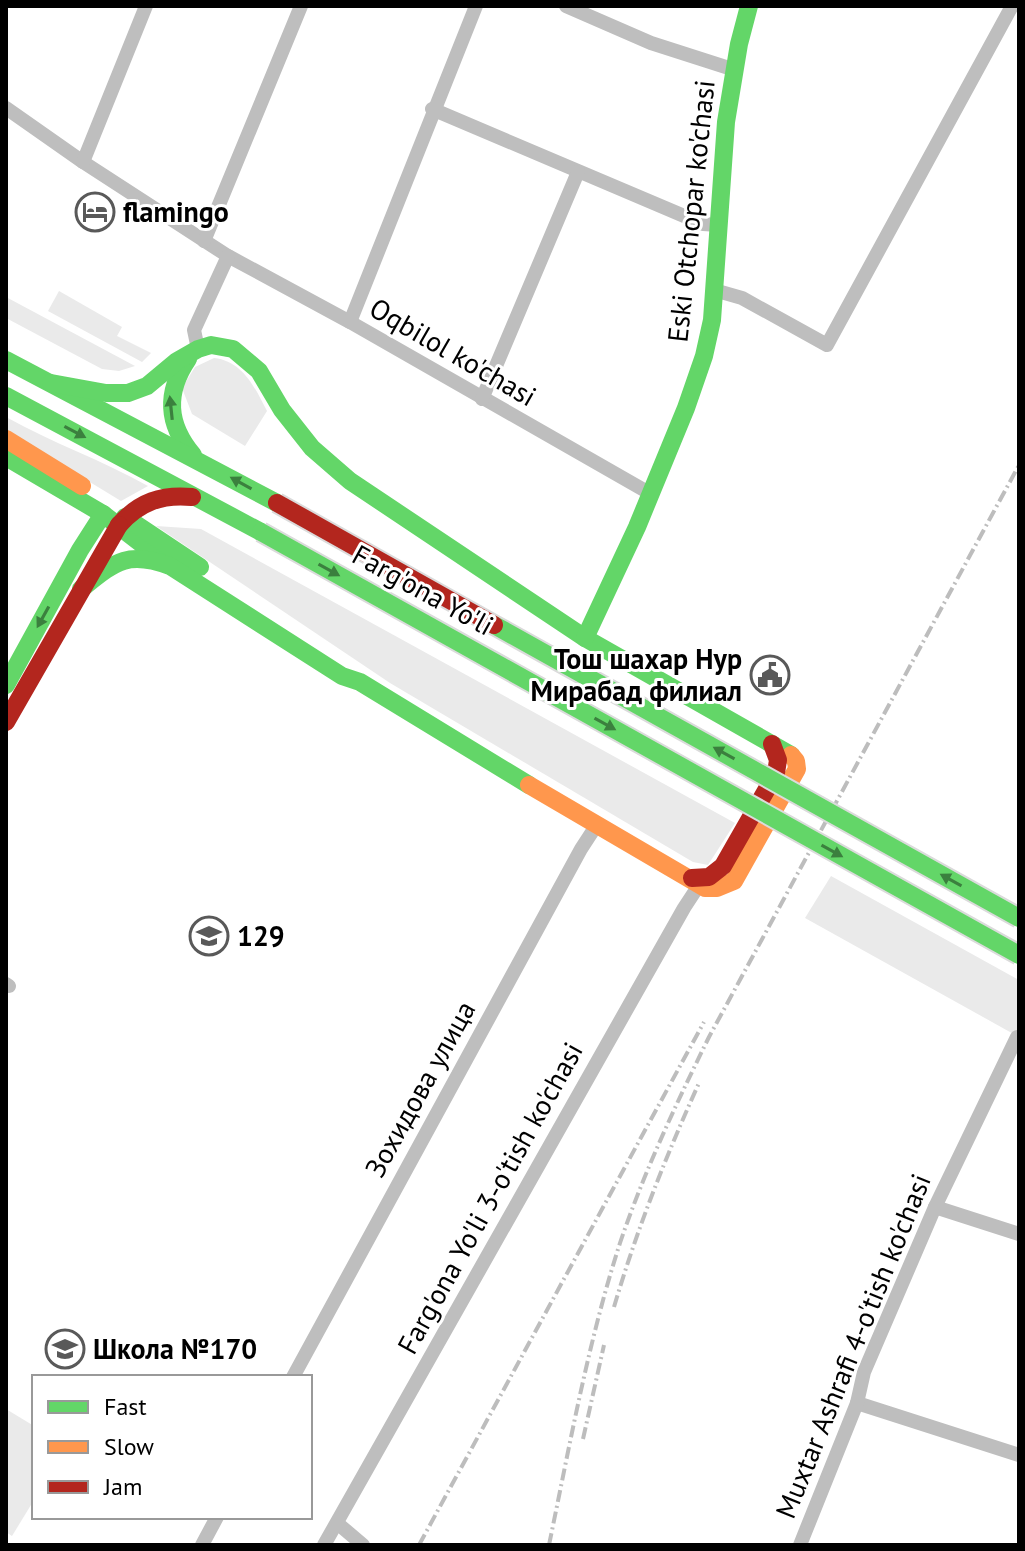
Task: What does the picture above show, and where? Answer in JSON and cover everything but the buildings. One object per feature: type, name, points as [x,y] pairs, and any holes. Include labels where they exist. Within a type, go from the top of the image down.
[{"type":"main road","name":"Eski Otchopar ko'chasi","points":[[585,638],[651,494],[708,343],[732,69],[749,6]]},
{"type":"main road","points":[[51,383],[106,393],[128,393],[147,386],[177,361],[198,349],[222,346],[241,354],[259,371],[297,430],[332,466],[585,638],[772,744],[778,760],[776,773],[723,866],[714,874],[696,880],[596,826],[360,682],[342,676],[170,566],[148,557],[132,555],[81,589]]},
{"type":"main road","points":[[198,349],[180,369],[169,402],[172,421],[182,441],[190,453],[205,463]]},
{"type":"main road","name":"Farg'ona Yo'li","points":[[6,360],[205,463],[1019,918]]},
{"type":"main road","name":"Farg'ona Yo'li","points":[[6,396],[261,532],[1019,955]]},
{"type":"main road","points":[[6,439],[38,457],[122,521],[347,666],[360,682]]},
{"type":"main road","points":[[6,457],[103,514],[122,521],[170,566]]},
{"type":"main road","points":[[66,493],[78,514],[80,550]]},
{"type":"main road","points":[[6,722],[122,521],[143,503],[161,497],[198,498]]},
{"type":"main road","points":[[6,685],[103,514]]},
{"type":"street","points":[[83,162],[146,6]]},
{"type":"street","points":[[204,241],[301,6]]},
{"type":"street","points":[[350,322],[432,109],[476,6]]},
{"type":"street","points":[[566,6],[651,43],[732,69]]},
{"type":"street","points":[[714,290],[742,298],[827,345],[1012,6]]},
{"type":"street","name":"Oqbilol ko'chasi","points":[[6,108],[228,256],[651,494]]},
{"type":"street","points":[[432,109],[703,224],[718,225]]},
{"type":"street","points":[[482,399],[578,172]]},
{"type":"street","points":[[198,349],[194,330],[228,256]]},
{"type":"street","name":"Зохидова улица","points":[[294,1375],[596,826]]},
{"type":"street","name":"Farg'ona Yo'li 3-o'tish ko'chasi","points":[[324,1545],[684,908],[696,880]]},
{"type":"street","name":"Muxtar Ashrafi 4-o'tish ko'chasi","points":[[800,1545],[857,1403],[864,1372],[935,1207],[1017,1037]]},
{"type":"street","points":[[935,1207],[1019,1234]]},
{"type":"street","points":[[857,1403],[1019,1455]]},
{"type":"street","points":[[202,1545],[216,1519]]},
{"type":"street","points":[[337,1523],[363,1545]]},
{"type":"shaded area","points":[[59,291],[122,327],[117,336],[151,353],[142,362],[48,311]]},
{"type":"shaded area","points":[[6,297],[135,366],[119,371],[102,369],[6,318]]},
{"type":"shaded area","points":[[214,358],[233,364],[247,377],[267,411],[245,446],[192,414],[182,388],[195,367]]},
{"type":"shaded area","points":[[6,417],[148,486],[121,501],[6,431]]},
{"type":"shaded area","points":[[156,526],[201,529],[735,823],[708,865],[693,862],[390,683]]},
{"type":"shaded area","points":[[831,876],[1019,980],[1019,1037],[805,918]]},
{"type":"shaded area","points":[[6,1409],[32,1425],[32,1503],[12,1536],[6,1532]]},
{"type":"railway","points":[[549,1545],[598,1318],[629,1217],[661,1138],[709,1037],[1019,465]]},
{"type":"railway","points":[[419,1545],[704,1022]]},
{"type":"railway","points":[[614,1307],[653,1193],[699,1083]]},
{"type":"railway","points":[[583,1439],[604,1345]]},
{"type":"traffic: fast","points":[[585,638],[637,527],[704,356],[712,320],[726,122],[739,44],[749,6]]},
{"type":"traffic: fast","points":[[51,383],[106,393],[128,393],[147,386],[177,361],[198,349],[211,345],[233,349],[259,371],[282,410],[312,448],[350,481],[585,638],[791,755]]},
{"type":"traffic: fast","points":[[188,359],[175,384],[172,408],[178,432],[193,455]]},
{"type":"traffic: fast","points":[[6,360],[277,503]]},
{"type":"traffic: fast","points":[[6,396],[261,532]]},
{"type":"traffic: fast","points":[[6,457],[103,514],[168,564]]},
{"type":"traffic: fast","points":[[6,685],[103,514]]},
{"type":"traffic: fast","points":[[125,517],[200,567]]},
{"type":"traffic: fast","points":[[261,532],[1019,955]]},
{"type":"traffic: fast","points":[[81,589],[122,561],[143,559],[170,566],[342,676],[360,682],[529,785]]},
{"type":"traffic: fast","points":[[494,625],[1019,918]]},
{"type":"traffic: slow","points":[[6,439],[82,486]]},
{"type":"traffic: slow","points":[[529,785],[705,888],[717,888],[734,881],[797,769],[791,755]]},
{"type":"traffic: jam","points":[[119,525],[135,510],[152,501],[192,497]]},
{"type":"traffic: jam","points":[[277,503],[494,625]]},
{"type":"traffic: jam","points":[[6,722],[119,525]]},
{"type":"traffic: jam","points":[[692,878],[709,877],[723,866],[776,773],[778,760],[772,744]]},
{"type":"place","name":"flamingo","points":[[95,212]]},
{"type":"place","name":"Тош шахар Нур Мирабад филиал","points":[[770,675]]},
{"type":"place","name":"129","points":[[209,936]]},
{"type":"place","name":"Школа №170","points":[[65,1349]]}]
